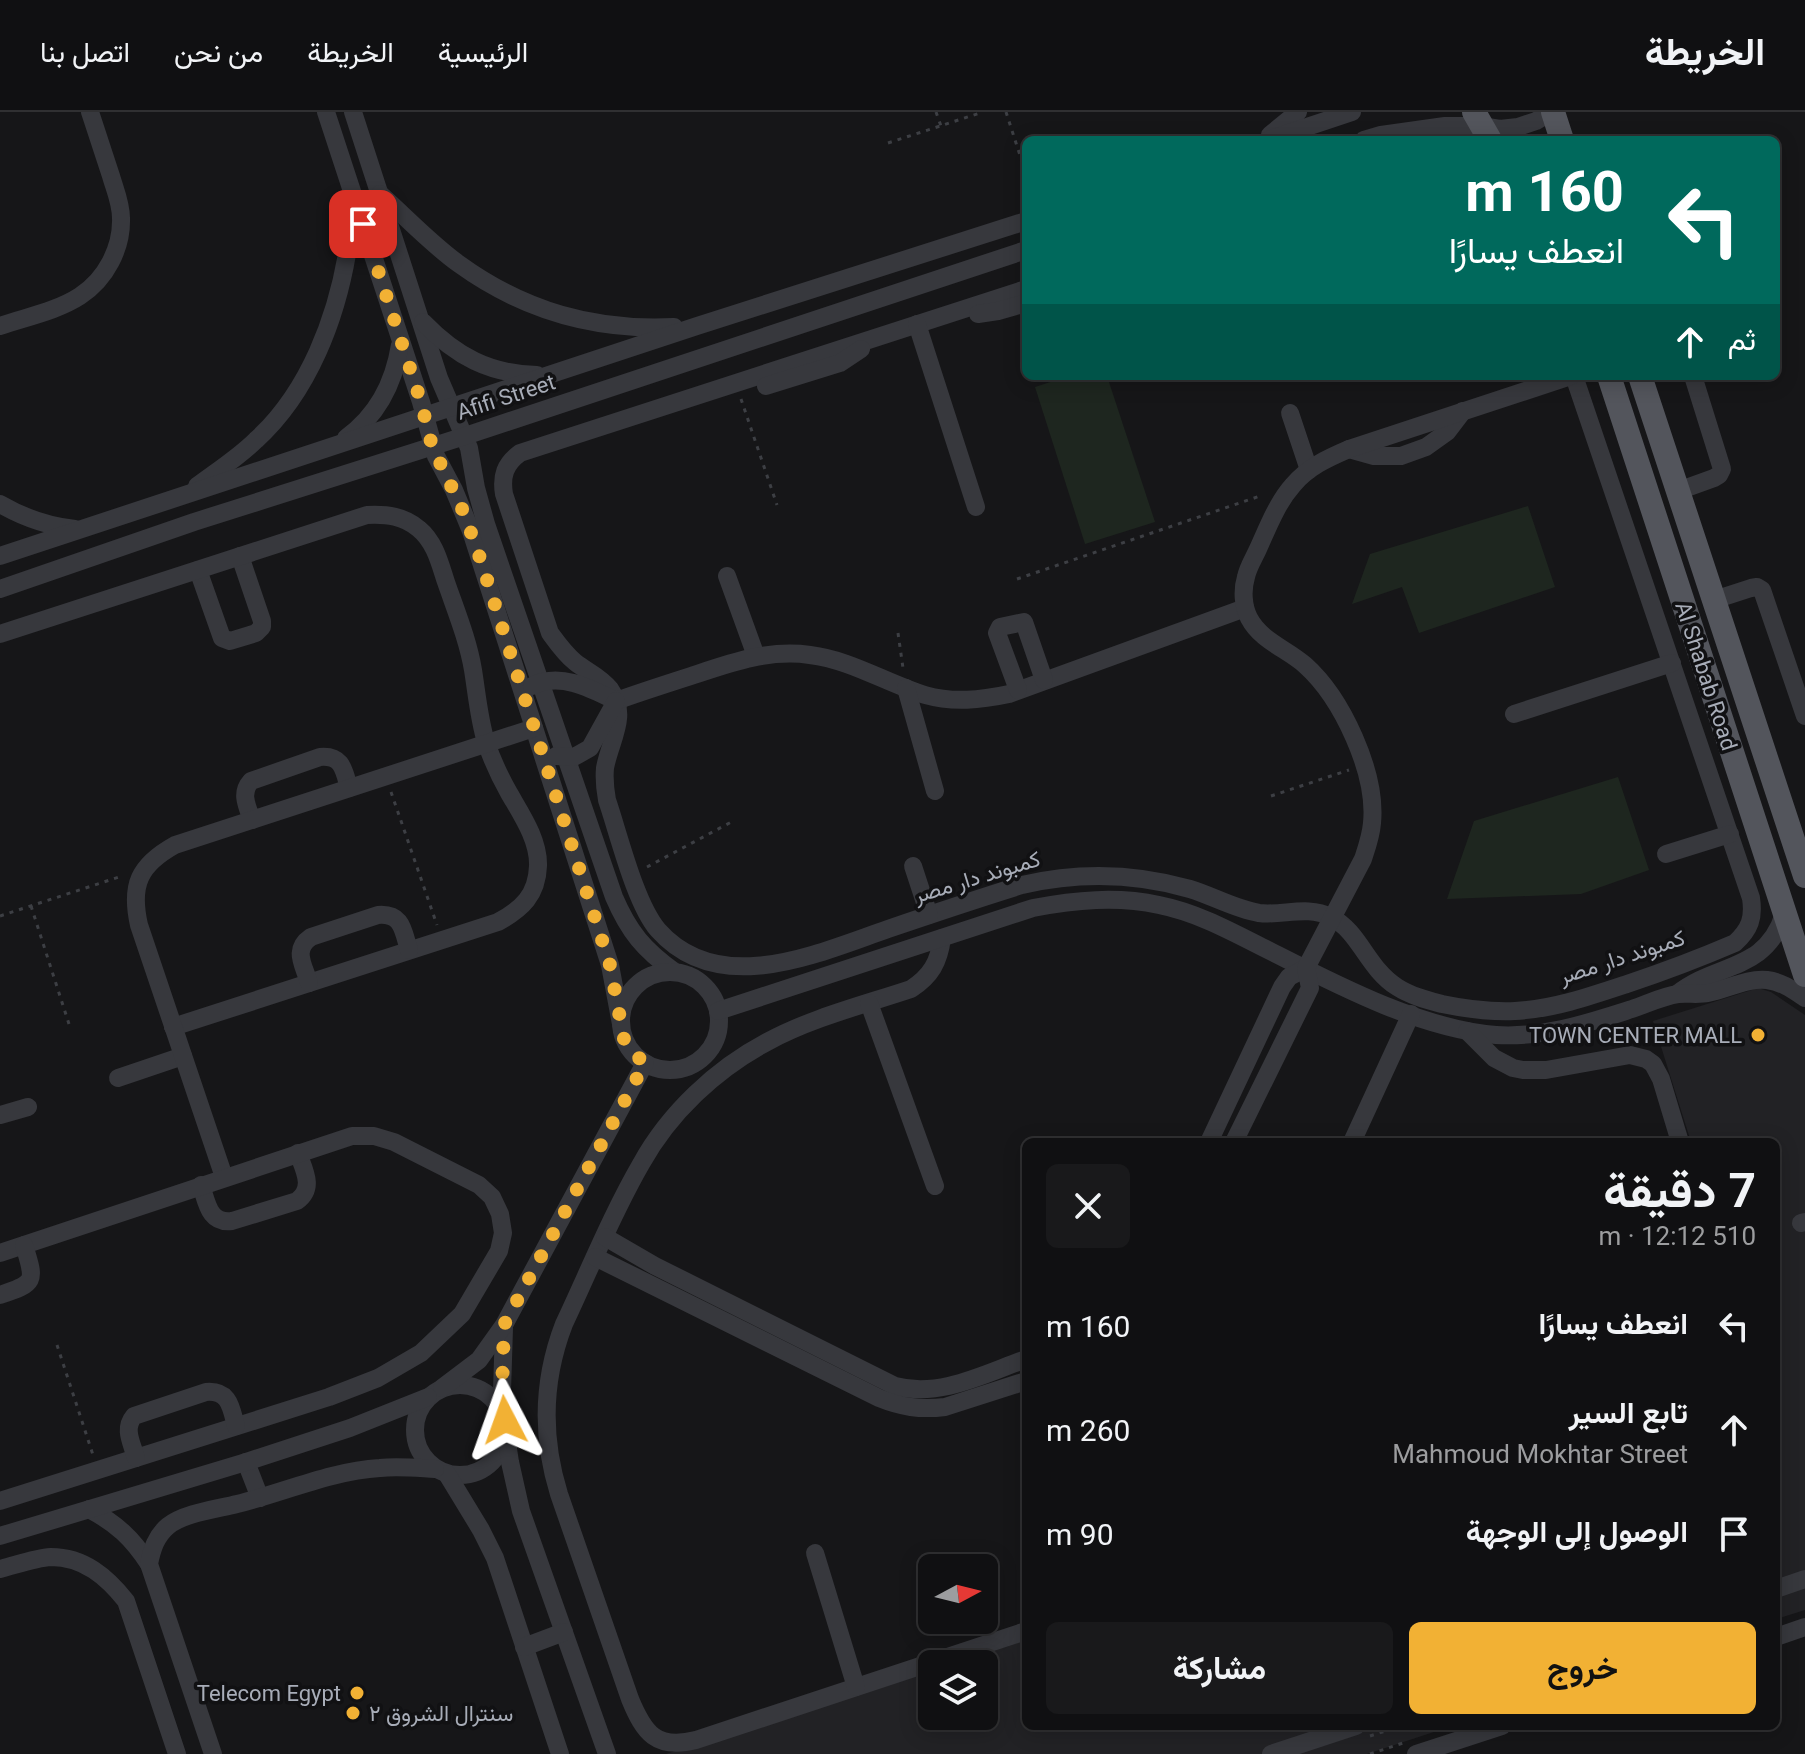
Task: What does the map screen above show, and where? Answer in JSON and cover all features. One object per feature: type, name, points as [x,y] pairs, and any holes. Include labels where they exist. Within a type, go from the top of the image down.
[{"type":"main road","points":[[1552,112],[1561,136]]},
{"type":"main road","name":"Al Shabab Road","points":[[1610,380],[1805,975]]},
{"type":"main road","name":"Al Shabab Road","points":[[1641,380],[1714,600],[1796,817],[1805,876]]},
{"type":"street","points":[[0,326],[64,304],[80,295],[106,270],[115,254],[120,236],[119,200],[90,112]]},
{"type":"street","points":[[326,112],[425,416],[432,446],[471,531],[610,965],[621,1024],[624,1039],[633,1053],[645,1063],[658,1069],[672,1070],[698,1061],[709,1051],[719,1025],[718,1011],[703,984],[675,972],[658,973],[642,980],[626,999],[621,1024]]},
{"type":"street","points":[[353,112],[439,378],[465,436],[486,524],[614,897],[637,940],[675,972]]},
{"type":"street","points":[[1271,136],[1298,112]]},
{"type":"street","points":[[1278,136],[1352,112]]},
{"type":"street","points":[[1411,131],[1418,121],[1418,112]]},
{"type":"street","points":[[1385,136],[1445,126],[1518,127],[1552,112]]},
{"type":"street","points":[[379,193],[457,262],[490,285],[527,304],[566,317],[606,325],[647,328],[697,326]]},
{"type":"street","points":[[184,496],[257,440],[285,408],[308,372],[326,333],[339,291],[349,247],[353,194]]},
{"type":"street","name":"Afifi Street","points":[[0,556],[1022,222]]},
{"type":"street","points":[[964,242],[973,268]]},
{"type":"street","name":"Afifi Street","points":[[5,587],[194,522],[465,436],[1022,251]]},
{"type":"street","points":[[616,701],[606,685],[574,661],[550,633],[504,494],[504,470],[511,460],[520,453],[1022,290]]},
{"type":"street","points":[[947,314],[986,313],[1022,304]]},
{"type":"street","points":[[421,320],[441,340],[478,363],[520,375],[548,376]]},
{"type":"street","points":[[917,324],[976,507]]},
{"type":"street","points":[[651,411],[689,409],[840,363],[874,338]]},
{"type":"street","points":[[337,445],[374,412],[387,391],[396,367],[400,343]]},
{"type":"street","points":[[1211,1138],[1282,987],[1289,977],[1306,968],[1354,877],[1369,841],[1373,821],[1364,765],[1336,701],[1321,679],[1265,637],[1250,619],[1243,593],[1245,577],[1280,503],[1309,470],[1328,458],[1560,380]]},
{"type":"street","name":"كمبوند دار مصر","points":[[616,701],[619,722],[608,757],[605,785],[632,875],[648,915],[658,930],[686,952],[702,959],[738,967],[775,965],[1033,883],[1094,876],[1167,883],[1261,913],[1313,911],[1331,917],[1352,934],[1371,964],[1397,987],[1413,995],[1459,1008],[1515,1011],[1540,1008],[1606,991],[1735,943],[1745,934],[1753,911],[1730,834],[1573,380]]},
{"type":"street","points":[[1678,491],[1714,478],[1722,469],[1694,380]]},
{"type":"street","points":[[1290,413],[1309,470]]},
{"type":"street","points":[[0,504],[36,522],[81,530]]},
{"type":"street","points":[[0,634],[367,515],[386,514],[404,519],[420,530],[432,544],[464,632],[479,717],[487,743],[496,769],[519,809],[534,844],[538,863],[536,882],[528,899],[515,913],[498,922],[173,1027]]},
{"type":"street","points":[[0,556],[5,587]]},
{"type":"street","points":[[198,570],[222,638],[230,641],[256,633],[262,627],[262,621],[240,556]]},
{"type":"street","points":[[727,576],[756,656]]},
{"type":"street","points":[[1714,600],[1751,588],[1762,590],[1805,716]]},
{"type":"street","points":[[523,694],[541,681],[555,680],[577,684],[616,701],[756,656],[783,654],[834,660],[925,695],[988,699],[1245,608]]},
{"type":"street","points":[[1018,690],[997,633],[1000,627],[1024,622],[1044,680]]},
{"type":"street","points":[[1514,714],[1672,663]]},
{"type":"street","points":[[906,688],[935,791]]},
{"type":"street","points":[[542,753],[567,757],[579,755],[590,748],[616,701]]},
{"type":"street","points":[[224,1177],[134,906],[136,886],[144,868],[158,854],[175,845],[534,728]]},
{"type":"street","points":[[252,820],[244,794],[251,781],[320,757],[331,757],[340,763],[349,788]]},
{"type":"street","points":[[1666,854],[1730,834]]},
{"type":"street","points":[[913,866],[929,915]]},
{"type":"street","points":[[718,1011],[1003,917],[1048,905],[1096,899],[1159,904],[1190,913],[1351,991],[1467,1031],[1513,1035],[1558,1031],[1677,994],[1697,980],[1745,961],[1763,950],[1777,933],[1784,914]]},
{"type":"street","points":[[309,983],[300,952],[303,943],[311,937],[378,915],[389,915],[401,925],[409,950]]},
{"type":"street","points":[[942,938],[934,969],[924,980],[911,989],[799,1027],[767,1042],[709,1082],[654,1143],[595,1257],[556,1344],[547,1387],[545,1430],[556,1484],[630,1699],[640,1723],[658,1740],[684,1742],[1022,1632]]},
{"type":"street","points":[[1236,1138],[1310,988],[1306,968]]},
{"type":"street","points":[[1677,994],[1701,994],[1760,980],[1780,983],[1805,998]]},
{"type":"street","points":[[869,1003],[935,1186]]},
{"type":"street","points":[[1354,1138],[1411,1014]]},
{"type":"street","points":[[1467,1031],[1494,1058],[1523,1070],[1546,1070],[1630,1055],[1646,1059],[1653,1064],[1661,1079],[1679,1138]]},
{"type":"street","points":[[118,1078],[183,1056]]},
{"type":"street","points":[[560,1754],[495,1558],[481,1530],[441,1471],[423,1457],[416,1442],[415,1426],[419,1410],[435,1392],[479,1360],[504,1325],[645,1063]]},
{"type":"street","points":[[0,1115],[28,1107]]},
{"type":"street","points":[[0,1251],[352,1136],[374,1136],[394,1142],[479,1185],[492,1197],[500,1214],[503,1233],[499,1251],[462,1314],[421,1353],[378,1378],[329,1397],[0,1501]]},
{"type":"street","points":[[201,1185],[210,1211],[222,1222],[297,1201],[305,1194],[308,1185],[298,1153]]},
{"type":"street","points":[[605,1237],[655,1266],[895,1386],[917,1391],[940,1389],[1022,1360]]},
{"type":"street","points":[[0,1295],[26,1286],[31,1278],[24,1245]]},
{"type":"street","points":[[595,1257],[879,1398],[905,1407],[945,1407],[1022,1382]]},
{"type":"street","points":[[504,1325],[502,1391],[505,1428],[521,1511],[607,1754]]},
{"type":"street","points":[[0,1536],[246,1462],[363,1423],[458,1384],[473,1386],[487,1393],[498,1405],[505,1428],[501,1451],[491,1464],[478,1472],[462,1476],[441,1471],[381,1467],[331,1476],[180,1519],[158,1537],[149,1564]]},
{"type":"street","points":[[136,1458],[128,1429],[134,1416],[206,1392],[217,1392],[226,1398],[236,1426]]},
{"type":"street","points":[[246,1462],[260,1498]]},
{"type":"street","points":[[89,1509],[124,1531],[149,1564],[213,1754]]},
{"type":"street","points":[[815,1553],[856,1687]]},
{"type":"street","points":[[0,1569],[49,1557],[72,1560],[93,1569],[112,1583],[126,1601],[177,1754]]},
{"type":"street","points":[[1780,1588],[1805,1579]]},
{"type":"street","points":[[1780,1636],[1805,1627]]},
{"type":"street","points":[[524,1647],[564,1632]]},
{"type":"street","points":[[1271,1754],[1309,1748],[1347,1730]]},
{"type":"street","points":[[1416,1754],[1457,1747],[1493,1730]]},
{"type":"path","points":[[936,112],[941,126]]},
{"type":"path","points":[[888,143],[983,112]]},
{"type":"path","points":[[1006,112],[1022,162]]},
{"type":"path","points":[[740,395],[777,505]]},
{"type":"path","points":[[1017,579],[1293,485]]},
{"type":"path","points":[[898,633],[906,688]]},
{"type":"path","points":[[1271,796],[1364,765]]},
{"type":"path","points":[[385,776],[442,940]]},
{"type":"path","points":[[632,875],[735,820]]},
{"type":"path","points":[[0,916],[144,868]]},
{"type":"path","points":[[31,906],[69,1024]]},
{"type":"path","points":[[57,1345],[98,1470]]},
{"type":"shaded area","points":[[1057,380],[1108,380],[1155,522],[1085,544],[1035,387]]},
{"type":"shaded area","points":[[1528,506],[1555,587],[1419,633],[1402,587],[1352,604],[1370,554]]},
{"type":"shaded area","points":[[1618,777],[1649,870],[1581,894],[1447,899],[1474,821]]},
{"type":"shaded area","points":[[1758,988],[1771,992],[1805,1015],[1805,1610],[1780,1618],[1780,1138],[1690,1138],[1653,1021]]},
{"type":"shaded area","points":[[1022,1639],[1022,1730],[1440,1730],[1367,1754],[666,1754],[918,1673],[918,1730],[998,1730],[998,1650],[989,1650]]},
{"type":"place","name":"TOWN CENTER MALL","points":[[1758,1035]]},
{"type":"place","name":"Telecom Egypt","points":[[357,1693]]},
{"type":"place","name":"سنترال الشروق ٢","points":[[353,1713]]},
{"type":"route","points":[[363,224],[421,402],[432,446],[464,513],[480,558],[610,965],[624,1039],[633,1053],[645,1063],[504,1325],[502,1391],[505,1420]]}]
